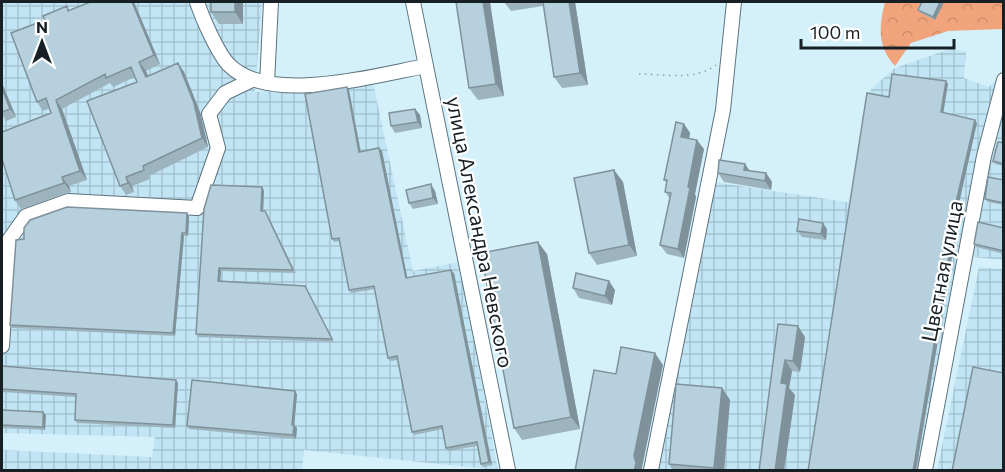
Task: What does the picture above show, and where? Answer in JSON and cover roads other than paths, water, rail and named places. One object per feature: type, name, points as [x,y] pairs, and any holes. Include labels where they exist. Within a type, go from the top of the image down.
[{"type":"street","points":[[197,2],[228,63],[252,80],[267,83],[327,83],[426,66]]},
{"type":"street","points":[[267,83],[271,2]]},
{"type":"street","name":"улица Александра Невского","points":[[413,2],[508,471]]},
{"type":"street","points":[[651,471],[723,110],[735,2]]},
{"type":"street","points":[[2,346],[9,240],[26,216],[68,201],[197,208],[218,148],[209,114],[225,93],[252,80]]},
{"type":"street","name":"Цветная улица","points":[[925,471],[984,156],[1004,80]]}]
